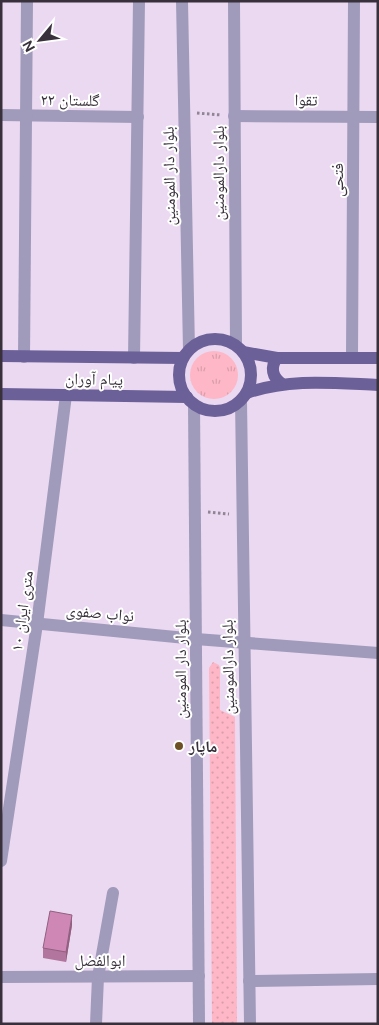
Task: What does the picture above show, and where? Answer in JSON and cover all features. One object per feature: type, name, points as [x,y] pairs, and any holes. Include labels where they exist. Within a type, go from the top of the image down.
[{"type":"main road","points":[[378,358],[277,358],[240,349],[227,341],[216,338],[197,344],[186,354],[180,368],[179,378],[182,388],[190,401],[204,409],[214,411],[224,410],[233,406],[244,397],[266,386],[303,382],[378,385]]},
{"type":"main road","points":[[240,349],[248,361],[251,371],[251,382],[244,397]]},
{"type":"main road","name":"پیام آوران","points":[[1,356],[134,358],[186,354]]},
{"type":"main road","points":[[277,358],[272,371],[277,381],[282,384]]},
{"type":"main road","name":"پیام آوران","points":[[1,394],[190,401]]},
{"type":"street","points":[[24,357],[28,1]]},
{"type":"street","points":[[134,358],[139,1]]},
{"type":"street","name":"بلوار دار المومنین","points":[[182,1],[186,354]]},
{"type":"street","name":"بلوار دارالمومنین","points":[[234,1],[234,116],[240,349]]},
{"type":"street","name":"فتحی","points":[[352,358],[354,1]]},
{"type":"street","name":"گلستان ۲۲","points":[[1,115],[138,117]]},
{"type":"street","name":"تقوا","points":[[234,116],[378,117]]},
{"type":"street","name":"۱۰ متری ایران","points":[[1,861],[37,624],[66,395]]},
{"type":"street","name":"بلوار دارالمومنین","points":[[244,397],[244,642],[250,1024]]},
{"type":"street","name":"بلوار دار المومنین","points":[[190,401],[195,511],[199,1024]]},
{"type":"street","name":"نواب صفوی","points":[[1,620],[244,642]]},
{"type":"street","points":[[244,642],[378,653]]},
{"type":"street","points":[[96,1024],[98,976],[113,893]]},
{"type":"street","name":"ابوالفضل","points":[[1,977],[199,976]]},
{"type":"street","points":[[249,981],[378,979]]},
{"type":"path","points":[[184,112],[234,116]]},
{"type":"path","points":[[195,511],[243,515]]},
{"type":"green space","points":[[209,351],[219,351],[228,355],[234,361],[238,375],[234,389],[228,395],[219,399],[209,399],[200,395],[194,389],[190,380],[190,370],[194,361],[200,355]]},
{"type":"green space","points":[[213,662],[219,665],[220,668],[220,710],[235,717],[237,1024],[212,1024],[209,668]]},
{"type":"building","points":[[50,911],[72,915],[66,952],[43,948]]},
{"type":"place","name":"ماپار","points":[[179,746]]}]
